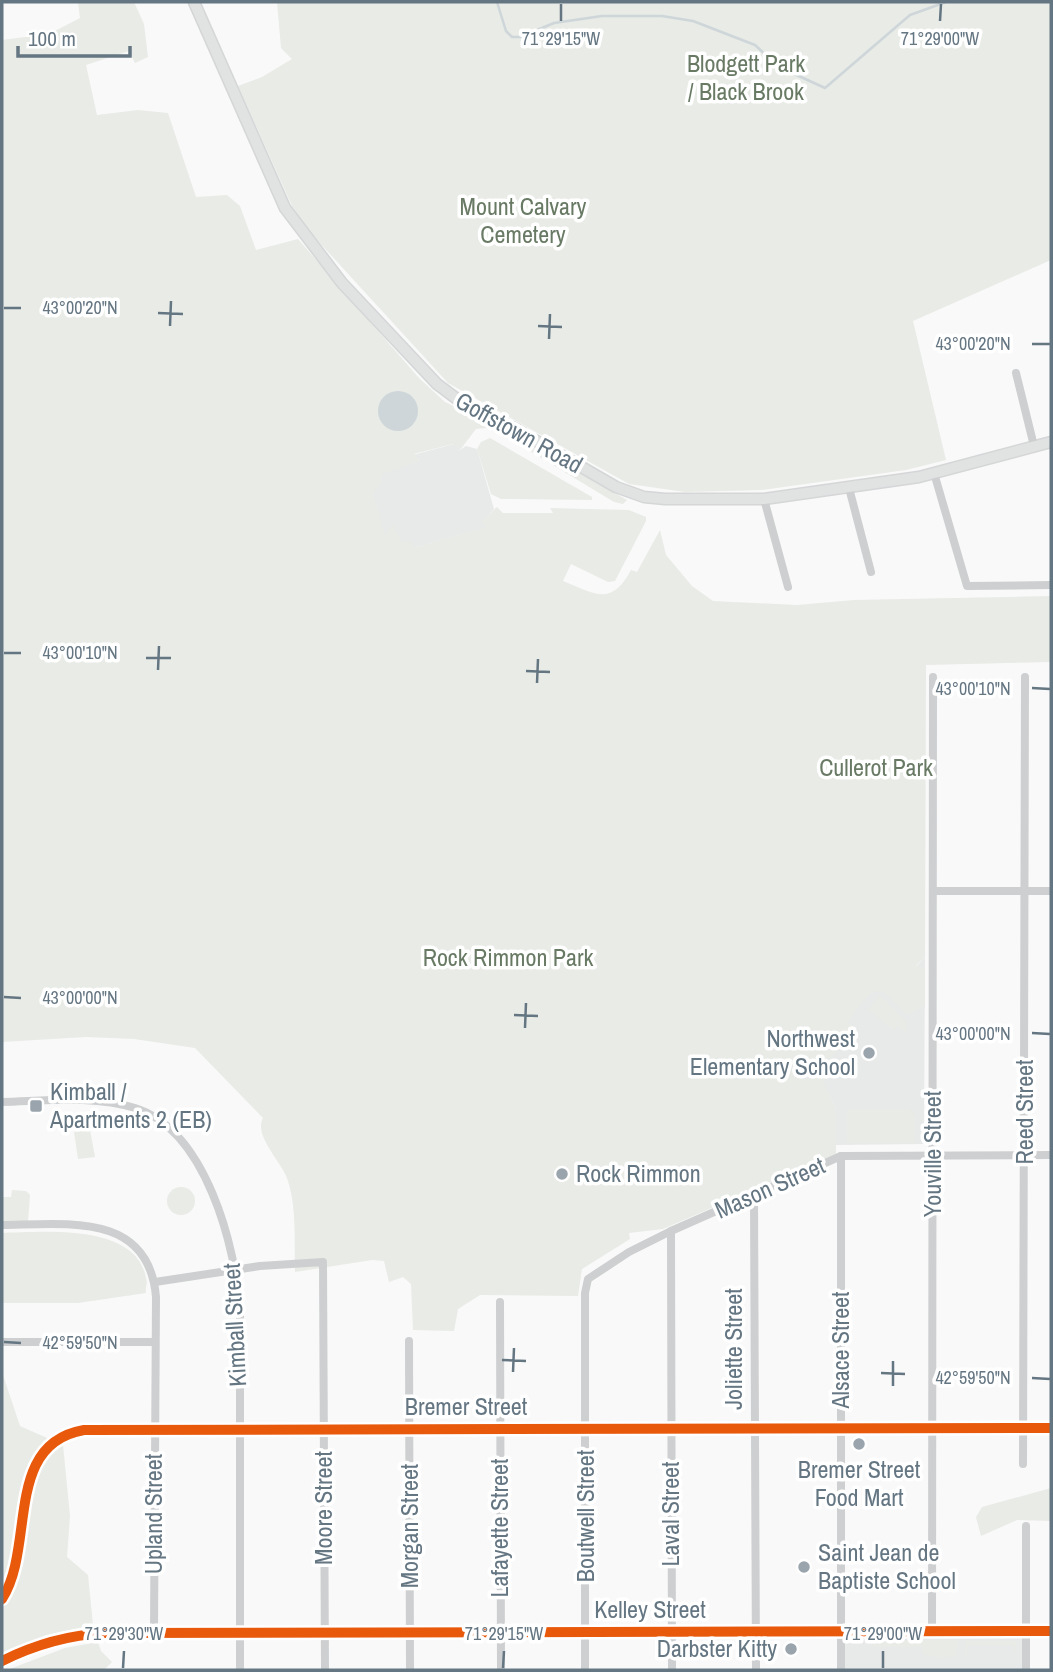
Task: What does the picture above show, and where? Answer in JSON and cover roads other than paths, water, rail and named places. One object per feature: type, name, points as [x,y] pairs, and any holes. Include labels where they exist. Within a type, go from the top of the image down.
[{"type":"main road","name":"Goffstown Road","points":[[194,2],[285,208],[342,283],[437,384],[467,406],[514,428],[625,491],[665,499],[764,499],[933,473],[1051,443]]},
{"type":"street","points":[[1016,373],[1034,446]]},
{"type":"street","points":[[933,473],[967,586],[1051,585]]},
{"type":"street","points":[[849,488],[871,572]]},
{"type":"street","points":[[764,499],[788,587]]},
{"type":"street","name":"Youville Street","points":[[932,1631],[933,677]]},
{"type":"street","name":"Reed Street","points":[[1023,1464],[1025,677]]},
{"type":"street","points":[[933,891],[1051,891]]},
{"type":"street","name":"Kimball Street","points":[[2,1101],[109,1103],[143,1111],[165,1125],[184,1143],[219,1213],[236,1270],[240,1312],[240,1670]]},
{"type":"street","name":"Mason Street","points":[[588,1279],[629,1252],[671,1231],[841,1156],[1051,1155]]},
{"type":"street","name":"Alsace Street","points":[[841,1156],[841,1670]]},
{"type":"street","name":"Joliette Street","points":[[754,1195],[756,1670]]},
{"type":"street","name":"Upland Street","points":[[2,1225],[78,1226],[113,1233],[130,1240],[144,1253],[155,1282],[154,1632]]},
{"type":"street","name":"Laval Street","points":[[671,1231],[672,1670]]},
{"type":"street","name":"Moore Street","points":[[236,1270],[323,1262],[325,1670]]},
{"type":"street","points":[[155,1282],[236,1270]]},
{"type":"street","name":"Boutwell Street","points":[[586,1670],[585,1293],[588,1279]]},
{"type":"street","name":"Lafayette Street","points":[[500,1302],[501,1670]]},
{"type":"street","name":"Morgan Street","points":[[410,1341],[410,1670]]},
{"type":"street","points":[[2,1342],[155,1342]]},
{"type":"street","name":"Bremer Street","points":[[2,1599],[17,1565],[32,1471],[46,1448],[60,1438],[84,1430],[1051,1429]]},
{"type":"street","points":[[1026,1526],[1026,1670]]},
{"type":"street","name":"Kelley Street","points":[[2,1661],[41,1645],[73,1636],[154,1632],[1051,1631]]},
{"type":"waterway","points":[[497,2],[506,31],[512,37],[520,37],[554,23],[602,16],[662,16],[693,21],[755,45],[779,67],[825,88],[910,15],[946,2]]},
{"type":"place","name":"Northwest Elementary School","points":[[869,1053]]},
{"type":"place","name":"Kimball / Apartments 2 (EB)","points":[[36,1106]]},
{"type":"place","name":"Rock Rimmon","points":[[562,1174]]},
{"type":"place","name":"Bremer Street Food Mart","points":[[859,1444]]},
{"type":"place","name":"Saint Jean de Baptiste School","points":[[804,1567]]},
{"type":"place","name":"Darbster Kitty","points":[[791,1649]]},
{"type":"park label","name":"Blodgett Park / Black Brook","points":[[746,78]]},
{"type":"park label","name":"Mount Calvary Cemetery","points":[[523,221]]},
{"type":"park label","name":"Cullerot Park","points":[[876,768]]},
{"type":"park label","name":"Rock Rimmon Park","points":[[508,958]]}]
